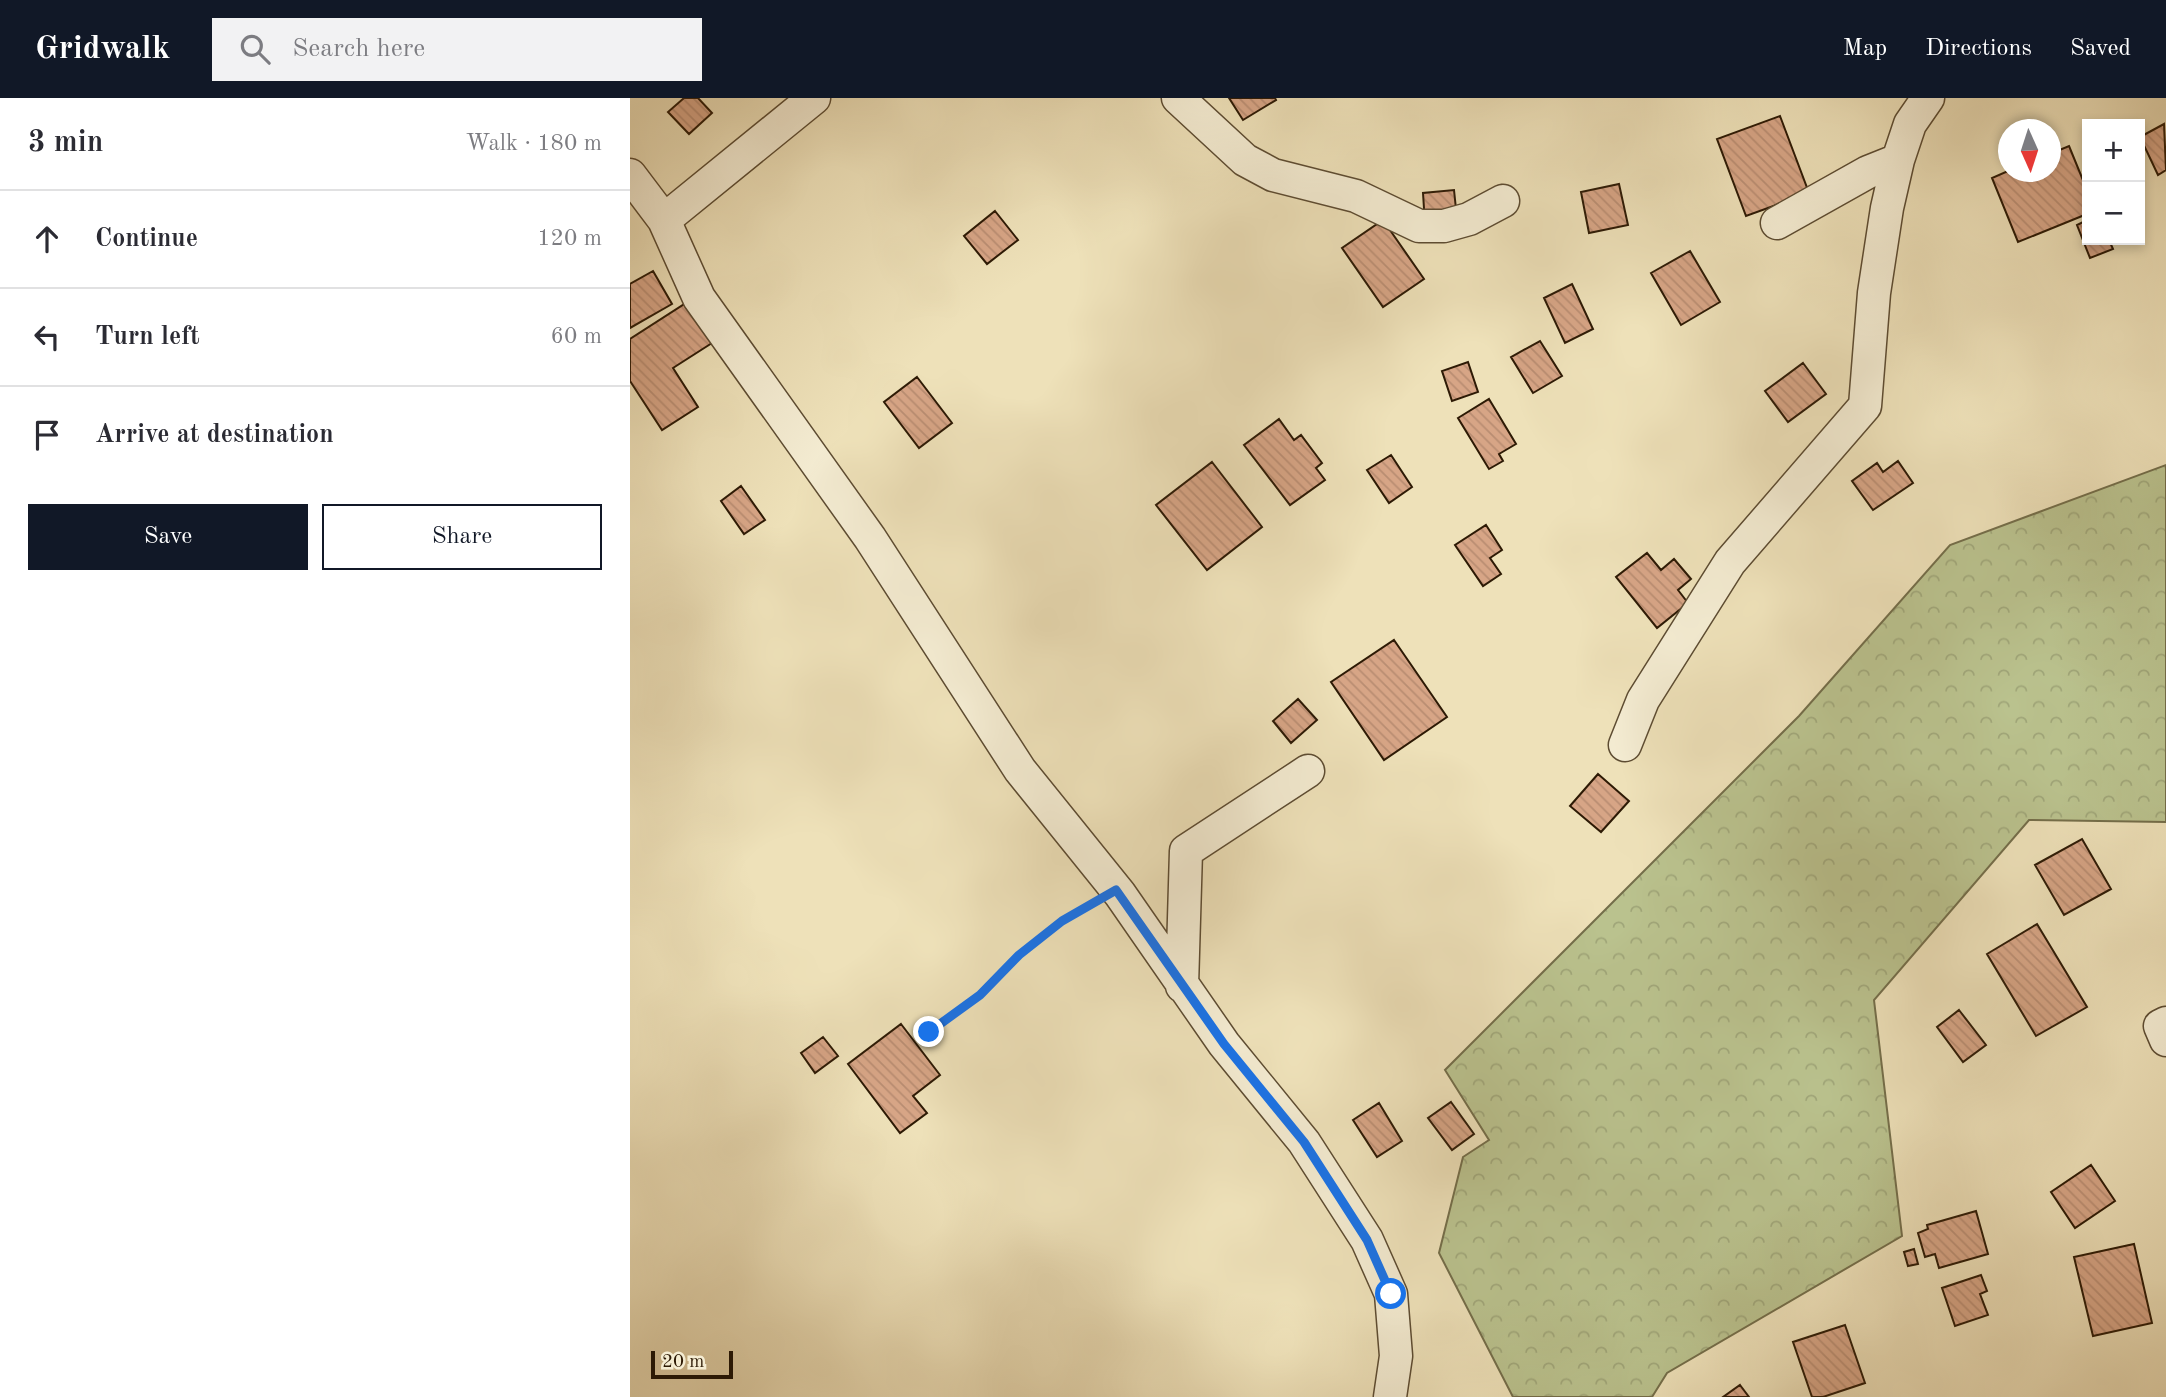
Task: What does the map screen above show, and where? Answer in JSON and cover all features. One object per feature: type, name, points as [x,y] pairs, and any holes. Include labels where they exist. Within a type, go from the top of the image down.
[{"type":"street","points":[[664,220],[814,98]]},
{"type":"street","points":[[1178,98],[1245,160],[1273,175],[1356,197],[1419,226],[1444,226],[1469,219],[1503,201]]},
{"type":"street","points":[[1625,745],[1643,700],[1730,562],[1865,406],[1874,293],[1887,208],[1910,124],[1928,98]]},
{"type":"street","points":[[1777,223],[1868,172],[1898,160]]},
{"type":"street","points":[[630,175],[664,220],[699,298],[870,538],[1020,770],[1116,890],[1224,1044],[1304,1142],[1367,1240],[1391,1294],[1396,1356],[1390,1397]]},
{"type":"street","points":[[1182,986],[1186,851],[1308,771]]},
{"type":"street","points":[[2166,1023],[2160,1026],[2166,1040]]},
{"type":"path","points":[[929,1032],[980,995],[1019,955],[1062,921],[1116,890]]},
{"type":"green space","points":[[2166,465],[2166,822],[2029,820],[1874,1000],[1902,1236],[1667,1373],[1652,1397],[1513,1397],[1439,1253],[1463,1157],[1489,1140],[1445,1070],[1799,716],[1950,545]]},
{"type":"building","points":[[684,98],[698,98],[712,113],[689,134],[668,112]]},
{"type":"building","points":[[1229,98],[1275,98],[1276,100],[1243,120]]},
{"type":"building","points":[[1780,116],[1809,193],[1746,216],[1717,139]]},
{"type":"building","points":[[2164,124],[2166,170],[2158,175],[2145,148],[2145,134]]},
{"type":"building","points":[[2069,146],[2082,178],[2082,216],[2018,242],[1992,178],[1998,175],[1998,182],[2061,182],[2061,149]]},
{"type":"building","points":[[1619,184],[1628,225],[1589,233],[1581,192]]},
{"type":"building","points":[[1454,190],[1456,209],[1425,224],[1423,193]]},
{"type":"building","points":[[995,211],[1018,240],[987,264],[964,236]]},
{"type":"building","points":[[1383,220],[1424,279],[1383,307],[1342,248]]},
{"type":"building","points":[[2082,222],[2082,238],[2077,225]]},
{"type":"building","points":[[2085,245],[2111,245],[2113,249],[2090,258]]},
{"type":"building","points":[[1690,251],[1720,302],[1681,325],[1651,273]]},
{"type":"building","points":[[653,271],[672,304],[630,328],[630,284]]},
{"type":"building","points":[[1572,284],[1593,329],[1565,343],[1544,298]]},
{"type":"building","points":[[686,303],[712,343],[673,368],[698,407],[662,430],[630,381],[630,339]]},
{"type":"building","points":[[1540,341],[1562,376],[1533,393],[1511,357]]},
{"type":"building","points":[[1468,362],[1478,392],[1452,401],[1442,371]]},
{"type":"building","points":[[1803,363],[1826,394],[1788,422],[1765,391]]},
{"type":"building","points":[[917,377],[952,423],[919,448],[884,402]]},
{"type":"building","points":[[1489,399],[1516,444],[1499,454],[1503,461],[1489,469],[1458,418]]},
{"type":"building","points":[[1279,419],[1294,440],[1301,435],[1322,463],[1316,468],[1325,480],[1290,505],[1244,445]]},
{"type":"building","points":[[1391,455],[1412,487],[1389,503],[1367,470]]},
{"type":"building","points":[[1898,461],[1913,483],[1873,510],[1852,481],[1877,463],[1883,472]]},
{"type":"building","points":[[1212,462],[1262,527],[1207,570],[1156,505]]},
{"type":"building","points":[[741,486],[765,520],[744,534],[721,501]]},
{"type":"building","points":[[1486,525],[1502,550],[1490,558],[1501,574],[1483,586],[1455,545]]},
{"type":"building","points":[[1647,553],[1661,570],[1674,559],[1691,579],[1678,590],[1688,603],[1657,628],[1616,577]]},
{"type":"building","points":[[1394,640],[1447,717],[1384,760],[1331,682]]},
{"type":"building","points":[[1298,699],[1317,720],[1291,743],[1273,721]]},
{"type":"building","points":[[1598,774],[1629,801],[1601,832],[1570,806]]},
{"type":"building","points":[[2082,839],[2111,889],[2064,915],[2035,865]]},
{"type":"building","points":[[2037,924],[2087,1007],[2036,1036],[1987,954]]},
{"type":"building","points":[[1959,1010],[1986,1045],[1963,1062],[1937,1027]]},
{"type":"building","points":[[901,1024],[940,1075],[913,1096],[927,1113],[900,1133],[848,1064]]},
{"type":"building","points":[[823,1037],[838,1056],[815,1073],[801,1053]]},
{"type":"building","points":[[1451,1102],[1474,1134],[1452,1150],[1428,1118]]},
{"type":"building","points":[[1379,1103],[1402,1141],[1377,1157],[1353,1120]]},
{"type":"building","points":[[2091,1165],[2115,1201],[2075,1228],[2051,1192]]},
{"type":"building","points":[[1976,1211],[1988,1254],[1939,1268],[1935,1254],[1925,1257],[1918,1233],[1928,1229],[1927,1225]]},
{"type":"building","points":[[2134,1244],[2152,1323],[2093,1336],[2074,1257]]},
{"type":"building","points":[[1914,1249],[1918,1264],[1908,1266],[1904,1252]]},
{"type":"building","points":[[1981,1275],[1987,1291],[1980,1294],[1988,1315],[1955,1326],[1942,1288]]},
{"type":"building","points":[[1845,1325],[1865,1383],[1823,1397],[1812,1397],[1793,1342]]},
{"type":"building","points":[[1740,1385],[1749,1397],[1723,1397]]},
{"type":"route","points":[[929,1032],[980,995],[1019,955],[1062,921],[1116,890],[1224,1044],[1304,1142],[1367,1240],[1391,1294]]}]
